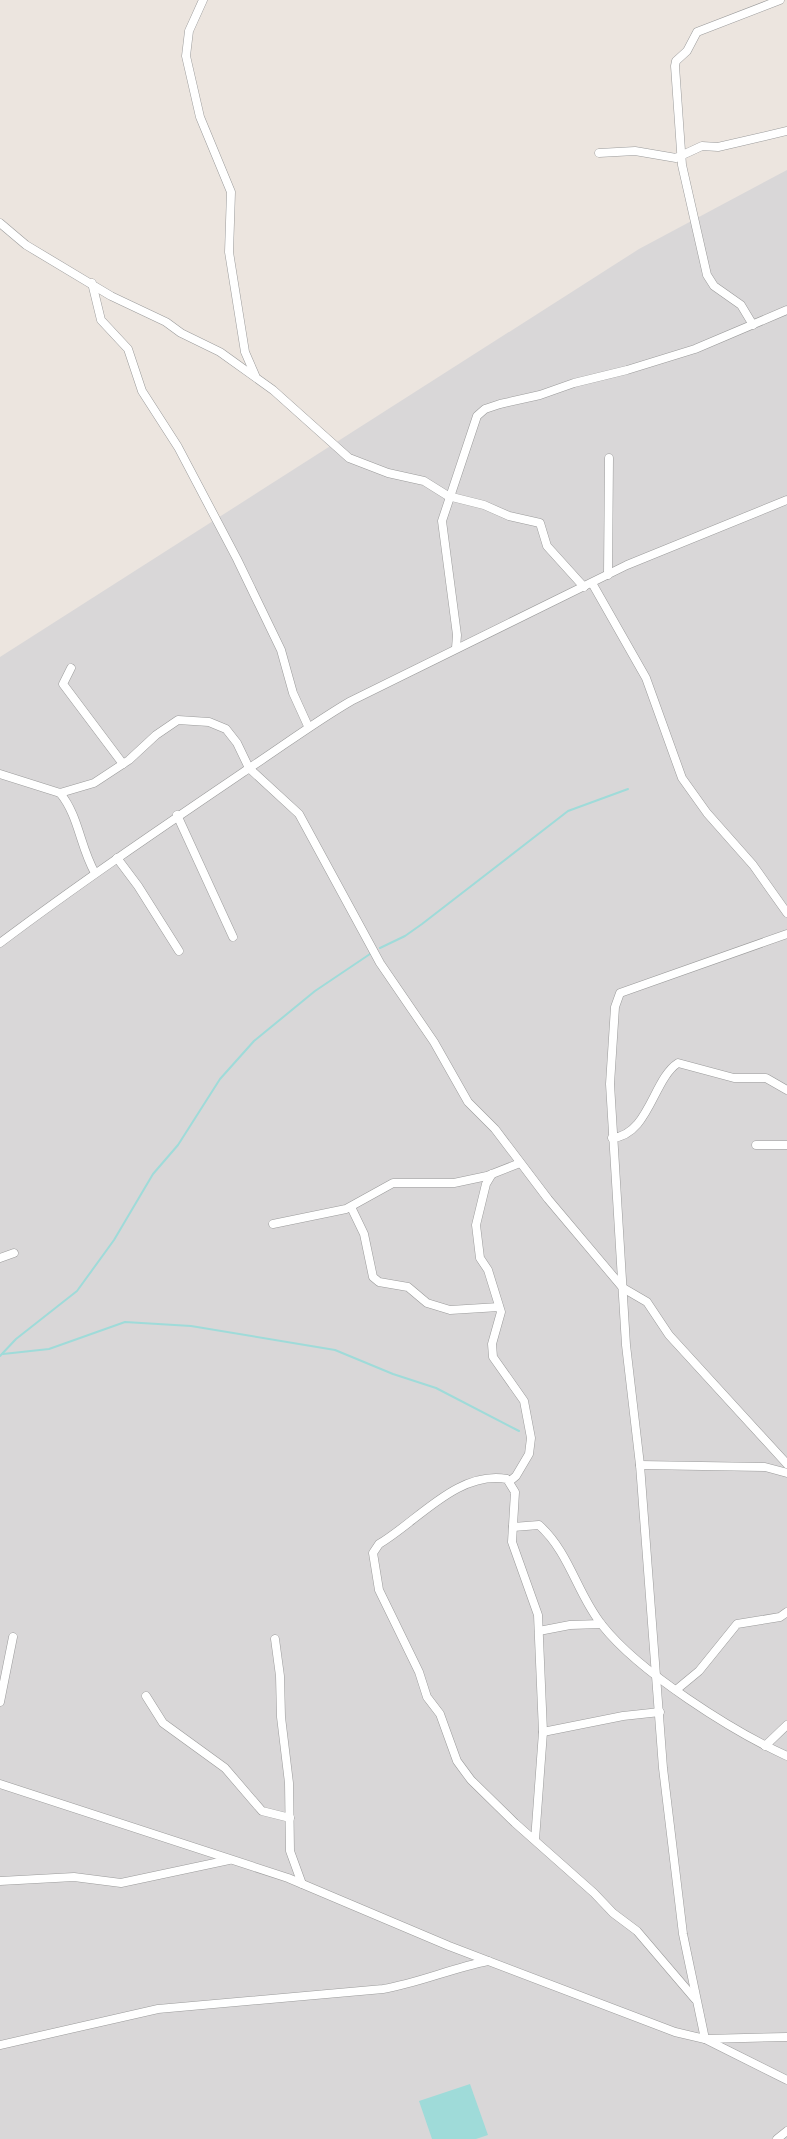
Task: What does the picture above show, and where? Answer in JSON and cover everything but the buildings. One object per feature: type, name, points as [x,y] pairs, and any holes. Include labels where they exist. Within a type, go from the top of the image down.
[{"type":"street","points":[[203,0],[188,36],[186,56],[200,117],[231,192],[229,252],[245,352],[255,376]]},
{"type":"street","points":[[753,325],[741,305],[714,286],[707,275],[685,184],[676,62],[687,51],[697,32],[780,0]]},
{"type":"street","points":[[599,153],[635,151],[676,158],[702,146],[718,147],[787,131]]},
{"type":"street","points":[[0,223],[26,245],[137,310],[166,322],[181,333],[211,347],[255,376],[349,458],[388,473],[424,481],[448,496],[484,505],[509,516],[540,523],[547,546],[588,585],[646,678],[682,778],[753,865],[787,914]]},
{"type":"street","points":[[92,283],[101,320],[128,349],[142,391],[178,447],[237,559],[281,650],[293,693],[308,726]]},
{"type":"street","points":[[456,648],[457,635],[442,521],[448,496],[477,416],[485,409],[695,349],[787,310]]},
{"type":"street","points":[[608,575],[609,458]]},
{"type":"street","points":[[0,943],[177,815],[308,726],[456,648],[519,621],[608,575],[660,551],[787,500]]},
{"type":"street","points":[[71,668],[63,684],[123,764]]},
{"type":"street","points":[[0,774],[60,793],[94,783],[123,764],[169,725],[185,718],[216,724],[226,729],[237,743],[249,768],[299,814],[380,963],[434,1042],[468,1102],[495,1129],[520,1163],[623,1288],[647,1302],[669,1335],[787,1464]]},
{"type":"street","points":[[60,793],[72,812],[81,842],[95,873]]},
{"type":"street","points":[[177,815],[233,937]]},
{"type":"street","points":[[117,858],[135,880],[179,951]]},
{"type":"street","points":[[705,2039],[683,1934],[663,1768],[640,1465],[626,1345],[610,1084],[615,1006],[620,993],[787,934]]},
{"type":"street","points":[[612,1138],[623,1136],[636,1123],[678,1063],[734,1078],[766,1078],[787,1090]]},
{"type":"street","points":[[756,1145],[787,1145]]},
{"type":"street","points":[[273,1224],[351,1207],[372,1192],[393,1183],[454,1183],[492,1174],[520,1163]]},
{"type":"street","points":[[492,1174],[485,1189],[476,1235],[480,1258],[488,1270],[499,1306],[500,1319],[492,1344],[493,1357],[522,1396],[531,1438],[529,1454],[516,1476],[510,1480],[500,1478],[473,1480],[437,1501],[379,1544],[374,1553],[374,1566],[384,1603],[419,1672],[427,1696],[440,1714],[457,1761],[471,1780],[613,1913],[637,1930],[697,2001]]},
{"type":"street","points":[[351,1207],[364,1234],[376,1280],[408,1287],[435,1307],[464,1311],[499,1306]]},
{"type":"street","points":[[0,1257],[14,1252]]},
{"type":"street","points":[[640,1465],[765,1467],[787,1473]]},
{"type":"street","points":[[510,1480],[515,1492],[512,1542],[535,1602],[539,1630],[543,1732],[535,1840]]},
{"type":"street","points":[[513,1527],[539,1525],[569,1562],[601,1624],[643,1665],[676,1690],[765,1746],[787,1756]]},
{"type":"street","points":[[676,1690],[699,1671],[737,1624],[780,1617],[787,1612]]},
{"type":"street","points":[[539,1630],[570,1625],[601,1624]]},
{"type":"street","points":[[0,1702],[13,1637]]},
{"type":"street","points":[[275,1639],[289,1783],[290,1851],[302,1884]]},
{"type":"street","points":[[146,1696],[163,1723],[225,1768],[262,1811],[290,1818]]},
{"type":"street","points":[[543,1732],[603,1719],[660,1712]]},
{"type":"street","points":[[765,1746],[787,1725]]},
{"type":"street","points":[[0,1784],[302,1884],[642,2020],[705,2039],[787,2080]]},
{"type":"street","points":[[0,1881],[74,1877],[121,1882],[231,1860]]},
{"type":"street","points":[[0,2045],[158,2009],[383,1989],[490,1961]]},
{"type":"street","points":[[705,2039],[787,2037]]},
{"type":"street","points":[[777,2139],[787,2132]]},
{"type":"shaded area","points":[[787,170],[787,2139],[0,2139],[0,657],[639,249]]},
{"type":"water","points":[[470,2084],[488,2135],[476,2139],[432,2139],[419,2101]]},
{"type":"waterway","points":[[380,948],[405,936],[422,924],[568,811],[628,789]]},
{"type":"waterway","points":[[0,1356],[16,1339],[77,1291],[114,1240],[153,1174],[178,1145],[220,1079],[254,1041],[315,991],[370,954]]},
{"type":"waterway","points":[[3,1354],[49,1349],[125,1322],[191,1326],[335,1350],[393,1374],[436,1388],[519,1431]]}]
